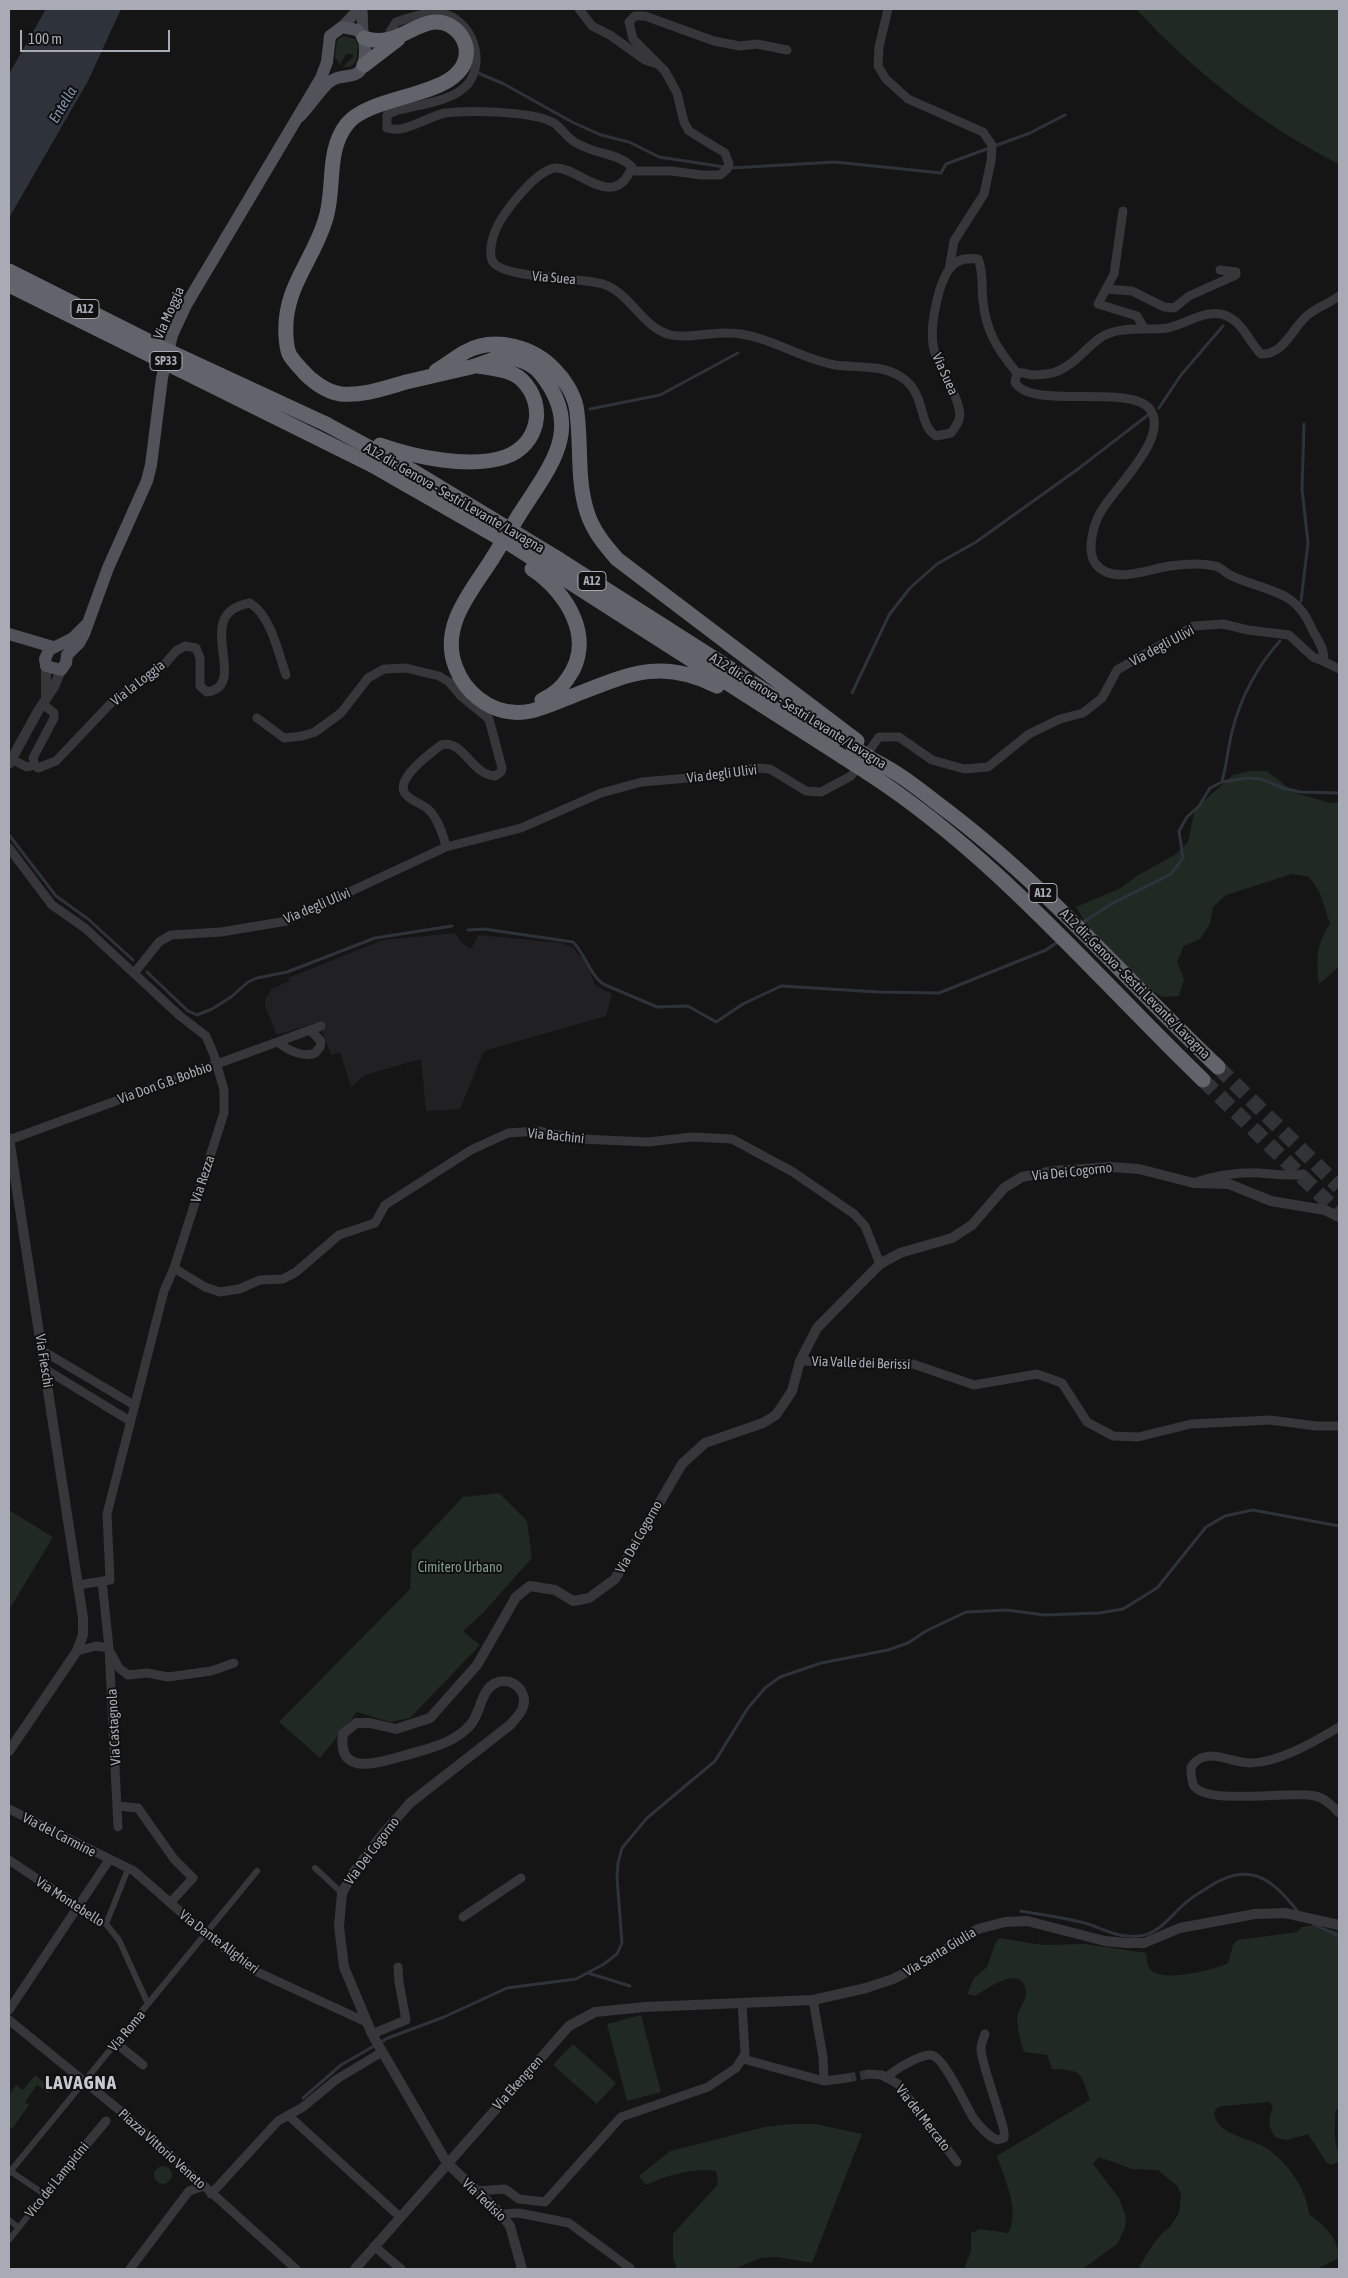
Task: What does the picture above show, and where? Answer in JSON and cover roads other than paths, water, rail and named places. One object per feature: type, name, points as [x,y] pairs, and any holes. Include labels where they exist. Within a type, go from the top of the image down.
[{"type":"highway","points":[[364,65],[396,38],[425,23],[438,22],[447,24],[463,38],[466,50],[465,64],[458,75],[444,84],[368,108],[353,118],[342,131],[336,145],[326,220],[297,278],[284,316],[287,354],[309,380],[338,394],[368,393],[426,377],[477,366],[500,358],[525,362],[538,371],[551,387],[560,408],[563,426],[560,442],[548,469],[458,612],[452,630],[450,653],[460,677],[473,694],[488,706],[510,712],[530,711],[610,681],[640,672],[660,670],[683,672],[700,678],[797,727]]},
{"type":"highway","points":[[363,37],[374,41],[396,38]]},
{"type":"highway","name":"A12","points":[[9,271],[162,348],[330,426]]},
{"type":"highway","name":"A12","points":[[9,285],[372,464],[518,549],[797,727],[851,748],[874,764],[906,799],[958,839],[1025,902],[1203,1080]]},
{"type":"highway","points":[[426,377],[466,351],[493,344],[521,347],[547,361],[564,380],[576,404],[581,484],[586,510],[594,532],[617,559],[851,748]]},
{"type":"highway","points":[[330,426],[421,458],[474,460],[504,457],[521,449],[533,433],[538,416],[534,397],[521,379],[503,371],[477,366]]},
{"type":"highway","name":"A12 dir. Genova - Sestri Levante/Lavagna","points":[[330,426],[411,470],[560,560],[851,748]]},
{"type":"highway","points":[[400,480],[446,514],[540,574],[553,585],[574,616],[579,634],[579,652],[575,669],[564,685],[552,696],[527,706],[506,706],[473,694]]},
{"type":"highway","name":"A12 dir. Genova - Sestri Levante/Lavagna","points":[[874,764],[890,768],[976,833],[1037,887],[1162,1015],[1218,1068]]},
{"type":"main road","name":"Via Moggia","points":[[45,664],[49,650],[60,650],[79,643],[108,568],[147,480],[151,465],[162,378],[172,335],[186,305],[321,78],[327,62],[328,38],[361,9]]},
{"type":"main road","name":"Via Moggia","points":[[299,117],[328,83],[356,75],[364,65],[361,9]]},
{"type":"main road","points":[[342,27],[354,28],[363,37]]},
{"type":"main road","points":[[327,62],[332,72],[343,78]]},
{"type":"main road","points":[[9,634],[60,650]]},
{"type":"main road","points":[[9,638],[32,650],[45,664],[61,670]]},
{"type":"main road","name":"Via Moggia","points":[[60,650],[66,663],[61,670]]},
{"type":"street","points":[[579,9],[592,26],[610,35],[645,60],[658,64]]},
{"type":"street","points":[[888,9],[879,46],[878,66],[886,79],[908,99],[983,132],[992,145],[991,161],[984,194],[954,240],[949,270]]},
{"type":"street","points":[[396,38],[390,32],[396,22],[422,14],[444,14],[462,22],[468,29],[476,50],[476,63],[474,72],[462,90],[446,98],[394,111],[387,116],[387,128],[393,130],[404,129],[425,119],[446,113],[481,112],[539,117],[554,123],[572,141],[625,160],[632,167],[630,171],[672,171],[701,176],[720,175],[727,169],[729,164],[725,153],[689,131],[684,122],[677,93],[665,71],[633,39],[628,22],[635,16],[645,16],[714,41],[740,46],[756,44],[787,50]]},
{"type":"street","name":"Via Suea","points":[[630,171],[627,178],[620,184],[605,187],[588,183],[565,170],[554,168],[545,172],[529,185],[504,213],[495,231],[491,250],[493,262],[500,269],[523,275],[571,278],[602,284],[620,291],[652,326],[670,335],[727,333],[753,336],[795,354],[836,365],[861,366],[887,371],[901,377],[915,388],[930,432],[936,436],[951,434],[959,422],[960,411],[955,396],[938,363],[933,345],[932,327],[939,295],[949,270]]},
{"type":"street","points":[[1123,211],[1114,274],[1099,298],[1098,304],[1137,316],[1144,328]]},
{"type":"street","points":[[949,270],[953,264],[963,259],[978,259],[981,265],[983,301],[996,348],[1018,373],[1040,375],[1058,371],[1070,365],[1100,338],[1110,333],[1144,328],[1166,328],[1212,313],[1228,316],[1242,327],[1253,346],[1261,354],[1271,354],[1280,348],[1309,314],[1339,296]]},
{"type":"street","points":[[1106,289],[1132,291],[1164,307],[1174,308],[1189,296],[1236,275],[1236,272],[1220,270]]},
{"type":"street","points":[[1018,373],[1015,382],[1017,387],[1026,392],[1055,396],[1126,399],[1144,404],[1150,410],[1154,423],[1151,439],[1144,454],[1098,516],[1092,535],[1091,551],[1094,562],[1105,571],[1123,574],[1141,574],[1169,566],[1217,566],[1246,582],[1286,596],[1297,603],[1308,619],[1324,654],[1323,661],[1339,669]]},
{"type":"street","name":"Via la Loggia","points":[[10,762],[27,767],[35,765],[38,768],[43,768],[56,761],[113,701],[163,666],[176,651],[185,646],[196,648],[200,658],[200,686],[207,692],[221,685],[225,673],[221,623],[228,612],[237,605],[250,603],[257,608],[275,643],[286,675]]},
{"type":"street","name":"Via degli Ulivi","points":[[135,972],[159,942],[172,935],[221,932],[287,921],[446,848],[521,828],[601,793],[642,782],[711,776],[756,768],[770,769],[806,791],[820,792],[851,776],[879,737],[899,737],[932,760],[964,769],[988,767],[1029,734],[1060,719],[1083,713],[1102,698],[1117,670],[1194,626],[1223,624],[1248,630],[1289,635],[1313,657],[1323,661]]},
{"type":"street","name":"SP33","points":[[10,762],[43,704],[45,664]]},
{"type":"street","points":[[257,718],[284,738],[302,736],[315,732],[341,713],[368,678],[384,669],[406,668],[439,676],[449,682],[466,701],[489,719],[502,768],[501,772],[495,776],[481,773],[454,745],[448,743],[441,744],[407,776],[403,785],[405,795],[410,800],[430,810],[444,838],[446,848]]},
{"type":"street","name":"Via Moggia","points":[[43,704],[54,687],[61,670]]},
{"type":"street","points":[[35,765],[33,758],[54,718],[54,712],[43,704]]},
{"type":"street","name":"Via Rezza","points":[[9,848],[52,905],[86,928],[180,1016],[206,1036],[217,1064],[224,1090],[224,1114],[174,1268],[164,1291],[130,1420],[107,1514],[110,1580],[102,1581]]},
{"type":"street","name":"Via Don G.B. Bobbio","points":[[9,1139],[321,1026]]},
{"type":"street","points":[[278,1042],[292,1051],[311,1055],[318,1050],[321,1041],[310,1030]]},
{"type":"street","name":"Via Bachini","points":[[174,1268],[205,1287],[220,1292],[239,1289],[260,1280],[283,1279],[296,1272],[339,1235],[375,1223],[385,1205],[471,1150],[508,1133],[538,1132],[580,1139],[648,1142],[692,1137],[732,1138],[794,1172],[854,1214],[865,1226],[880,1264]]},
{"type":"street","name":"Via Fieschi","points":[[9,1139],[84,1618],[83,1635],[77,1651],[9,1751]]},
{"type":"street","name":"Via Dei Cogorno","points":[[381,2050],[366,2022],[344,1967],[338,1926],[342,1892],[353,1872],[410,1803],[510,1725],[523,1709],[523,1695],[520,1689],[509,1681],[495,1683],[489,1687],[471,1724],[444,1744],[370,1765],[357,1764],[348,1758],[342,1743],[343,1734],[356,1723],[370,1723],[396,1729],[430,1718],[477,1665],[516,1597],[530,1586],[555,1590],[574,1601],[588,1598],[615,1579],[682,1464],[705,1442],[762,1423],[776,1415],[792,1391],[800,1362],[817,1328],[880,1264],[900,1253],[952,1238],[972,1224],[1004,1188],[1022,1177],[1054,1171],[1111,1166],[1139,1169],[1194,1183],[1229,1184],[1271,1201],[1325,1210],[1339,1217]]},
{"type":"street","points":[[1194,1183],[1222,1174],[1260,1173],[1290,1177],[1303,1174]]},
{"type":"street","points":[[43,1351],[134,1405]]},
{"type":"street","name":"Via Valle dei Berissi","points":[[800,1362],[913,1364],[974,1385],[1037,1374],[1062,1382],[1087,1422],[1113,1436],[1138,1437],[1191,1424],[1270,1420],[1316,1426],[1339,1426]]},
{"type":"street","points":[[45,1369],[130,1420]]},
{"type":"street","points":[[78,1585],[102,1581]]},
{"type":"street","name":"Via Castagnola","points":[[102,1581],[109,1648],[118,1827]]},
{"type":"street","points":[[77,1651],[96,1646],[109,1648],[119,1668],[128,1674],[146,1673],[168,1677],[211,1670],[234,1663]]},
{"type":"street","points":[[1339,1727],[1267,1761],[1250,1763],[1212,1755],[1201,1757],[1191,1768],[1190,1776],[1194,1786],[1199,1790],[1212,1794],[1255,1796],[1313,1795],[1324,1798],[1339,1813]]},
{"type":"street","points":[[118,1806],[138,1808],[174,1859],[193,1878],[170,1903]]},
{"type":"street","name":"Via del Carmine","points":[[9,1809],[109,1860]]},
{"type":"street","name":"Via Montebello","points":[[9,1860],[106,1924],[119,1940],[148,2004]]},
{"type":"street","points":[[9,2010],[109,1860]]},
{"type":"street","name":"Via Dante Alighieri","points":[[109,1860],[128,1869],[206,1935],[253,1970],[366,2022]]},
{"type":"street","points":[[315,1868],[342,1892]]},
{"type":"street","points":[[106,1924],[128,1869]]},
{"type":"street","name":"Via Roma","points":[[9,2172],[257,1871]]},
{"type":"street","points":[[463,1917],[521,1878]]},
{"type":"street","name":"Via Santa Giulia","points":[[595,2012],[645,2007],[813,2000],[866,1988],[893,1979],[978,1929],[1005,1922],[1027,1921],[1105,1941],[1126,1943],[1144,1943],[1180,1928],[1256,1914],[1285,1913],[1339,1925]]},
{"type":"street","points":[[373,2036],[406,2020],[398,1967]]},
{"type":"street","points":[[813,2000],[823,2057],[824,2081]]},
{"type":"street","points":[[475,2191],[506,2189],[520,2199],[545,2202],[621,2117],[708,2087],[736,2068],[743,2060],[745,2054],[742,2003]]},
{"type":"street","name":"Via Ekengren","points":[[355,2269],[568,2026],[595,2012]]},
{"type":"street","name":"Piazza Vittorio Veneto","points":[[9,2020],[85,2080],[296,2269]]},
{"type":"street","name":"Via del Mercato","points":[[886,2078],[917,2059],[930,2055],[936,2057],[983,2129],[997,2140],[1004,2138],[1005,2130],[992,2096],[980,2048],[985,2034]]},
{"type":"street","points":[[116,2044],[144,2066]]},
{"type":"street","points":[[211,2194],[278,2121],[303,2107],[337,2079],[381,2050]]},
{"type":"street","name":"Via Tedisio","points":[[381,2050],[446,2163],[502,2214],[510,2226],[522,2269]]},
{"type":"street","points":[[743,2060],[824,2081],[847,2078]]},
{"type":"street","name":"Via del Mercato","points":[[869,2074],[886,2078],[898,2084],[957,2162]]},
{"type":"street","points":[[289,2116],[400,2217]]},
{"type":"street","name":"Vico dei Lampicini","points":[[9,2240],[44,2194],[106,2121]]},
{"type":"street","points":[[9,2172],[44,2194]]},
{"type":"street","points":[[130,2269],[189,2191],[204,2186]]},
{"type":"street","points":[[502,2214],[519,2213],[569,2223],[630,2268]]},
{"type":"street","points":[[9,2220],[18,2228]]},
{"type":"street","points":[[374,2246],[401,2269]]},
{"type":"water","name":"Entella","points":[[46,9],[121,9],[88,81],[9,218],[9,74]]},
{"type":"waterway","points":[[478,73],[504,84],[572,122],[601,135],[629,142],[659,157],[731,168],[835,162],[941,173],[946,164],[1030,133],[1065,115]]},
{"type":"waterway","points":[[1159,408],[1181,375],[1223,326]]},
{"type":"waterway","points":[[590,409],[660,395],[738,353]]},
{"type":"waterway","points":[[852,693],[889,615],[910,588],[937,564],[976,542],[1078,469],[1148,415]]},
{"type":"waterway","points":[[1301,601],[1308,543],[1302,489],[1304,424]]},
{"type":"waterway","points":[[1222,781],[1236,716],[1251,682],[1264,660],[1280,641]]},
{"type":"waterway","points":[[1082,923],[1113,903],[1171,874],[1183,858],[1179,831],[1187,817],[1199,806],[1210,788],[1222,782],[1247,778],[1261,779],[1283,788],[1300,792],[1339,793]]},
{"type":"waterway","points":[[9,835],[56,896],[88,919],[133,960]]},
{"type":"waterway","points":[[147,972],[188,1011],[197,1015],[212,1009],[231,997],[248,982],[257,978],[287,972],[375,938],[452,926]]},
{"type":"waterway","points":[[468,930],[484,929],[573,942],[603,984],[657,1007],[688,1006],[716,1022],[743,1004],[781,986],[878,992],[939,993],[1046,950],[1059,941]]},
{"type":"waterway","points":[[303,2098],[341,2065],[388,2038],[444,2017],[507,1988],[576,1979],[604,1964],[617,1954],[622,1943],[617,1878],[622,1848],[647,1818],[715,1761],[748,1708],[765,1688],[780,1677],[821,1663],[888,1650],[908,1643],[926,1631],[966,1612],[1007,1610],[1044,1615],[1099,1613],[1123,1609],[1157,1588],[1206,1527],[1225,1516],[1253,1510],[1339,1526]]},
{"type":"waterway","points":[[1021,1911],[1080,1922],[1118,1935],[1146,1935],[1158,1929],[1188,1901],[1207,1888],[1234,1875],[1246,1874],[1268,1881],[1278,1889],[1298,1912]]},
{"type":"waterway","points":[[1313,1924],[1339,1936]]},
{"type":"waterway","points":[[588,1973],[630,1986]]},
{"type":"tunnel","points":[[1218,1067],[1339,1187]]},
{"type":"tunnel","points":[[1203,1080],[1339,1213]]},
{"type":"tunnel","points":[[847,2078],[869,2074]]},
{"type":"district","name":"LAVAGNA","points":[[81,2083]]},
{"type":"park label","name":"Cimitero Urbano","points":[[460,1568]]}]
